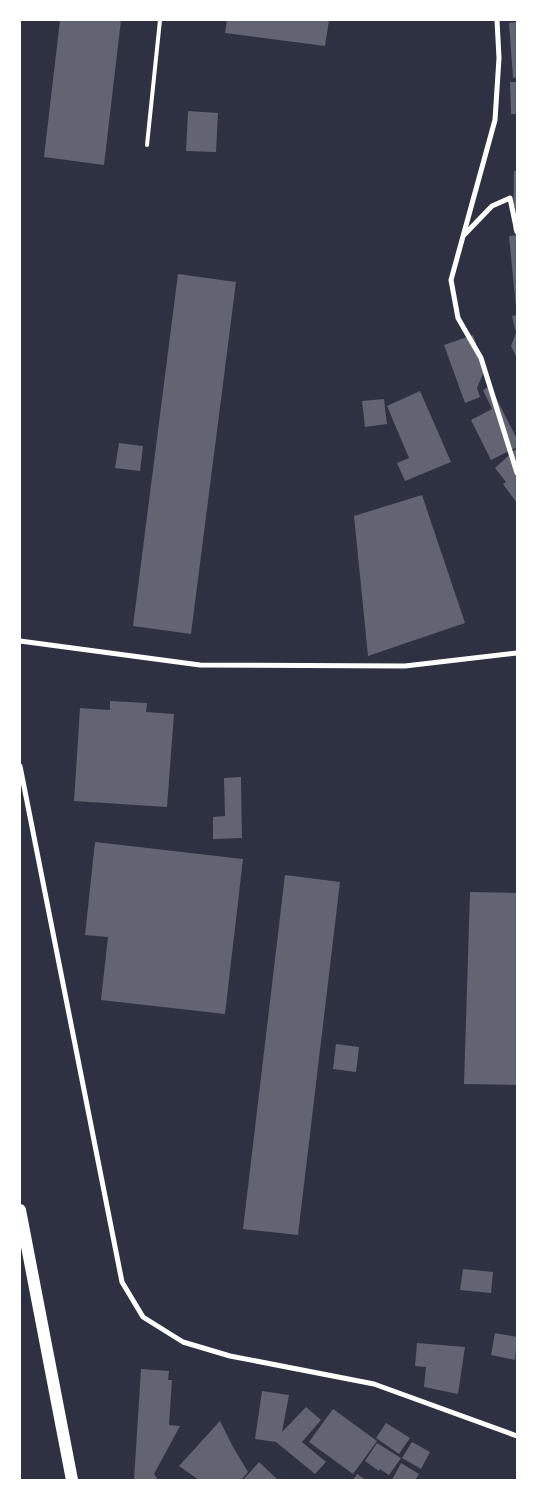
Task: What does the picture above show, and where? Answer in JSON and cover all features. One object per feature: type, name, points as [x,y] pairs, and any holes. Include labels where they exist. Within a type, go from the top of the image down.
[{"type":"main road","points":[[20,1210],[72,1480]]},
{"type":"street","points":[[497,20],[499,58],[495,120],[451,280],[458,318],[480,358],[517,474]]},
{"type":"street","points":[[462,236],[492,206],[510,198],[517,232]]},
{"type":"street","points":[[20,641],[200,665],[405,666],[517,653]]},
{"type":"street","points":[[20,766],[122,1282],[143,1317],[183,1342],[192,1345],[230,1356],[374,1384],[517,1436]]},
{"type":"lane","points":[[147,145],[160,20]]},
{"type":"building","points":[[60,20],[121,20],[104,165],[44,157]]},
{"type":"building","points":[[227,20],[329,20],[325,46],[225,33]]},
{"type":"building","points":[[517,22],[517,77],[513,78],[509,23]]},
{"type":"building","points":[[510,82],[517,82],[517,114],[511,114]]},
{"type":"building","points":[[188,111],[218,113],[216,152],[186,151]]},
{"type":"building","points":[[514,171],[517,171],[517,231],[513,231]]},
{"type":"building","points":[[517,235],[517,308],[516,308],[509,236]]},
{"type":"building","points":[[178,274],[236,282],[191,634],[133,626]]},
{"type":"building","points":[[517,315],[517,358],[511,346],[516,333],[512,316]]},
{"type":"building","points":[[473,335],[485,369],[477,388],[480,397],[465,403],[444,345]]},
{"type":"building","points":[[490,386],[517,439],[517,447],[491,460],[471,420],[492,409],[483,390]]},
{"type":"building","points":[[420,391],[451,462],[405,481],[397,463],[409,458],[387,406]]},
{"type":"building","points":[[384,399],[387,424],[365,427],[362,401]]},
{"type":"building","points":[[119,443],[143,446],[140,471],[115,468]]},
{"type":"building","points":[[517,448],[517,503],[503,484],[506,482],[495,468]]},
{"type":"building","points":[[422,495],[465,623],[368,656],[354,516]]},
{"type":"building","points":[[110,701],[147,703],[146,712],[174,714],[167,807],[74,801],[80,708],[110,710]]},
{"type":"building","points":[[241,777],[242,838],[213,839],[213,817],[225,816],[224,778]]},
{"type":"building","points":[[95,842],[243,859],[225,1014],[101,1000],[108,937],[85,935]]},
{"type":"building","points":[[285,875],[340,882],[298,1235],[243,1229]]},
{"type":"building","points":[[470,892],[517,893],[517,1085],[464,1084]]},
{"type":"building","points":[[336,1044],[359,1047],[356,1072],[333,1069]]},
{"type":"building","points":[[463,1269],[493,1272],[491,1293],[460,1290]]},
{"type":"building","points":[[495,1333],[517,1337],[515,1360],[491,1355]]},
{"type":"building","points":[[417,1343],[465,1347],[458,1394],[424,1387],[426,1367],[415,1366]]},
{"type":"building","points":[[141,1369],[169,1371],[168,1380],[172,1380],[169,1425],[180,1426],[154,1474],[158,1480],[134,1480]]},
{"type":"building","points":[[262,1391],[289,1395],[282,1432],[306,1407],[321,1420],[302,1442],[326,1462],[315,1474],[276,1442],[255,1439]]},
{"type":"building","points":[[333,1409],[377,1441],[353,1474],[309,1442]]},
{"type":"building","points":[[220,1421],[248,1472],[241,1480],[199,1480],[179,1466]]},
{"type":"building","points":[[386,1423],[410,1438],[399,1454],[376,1438]]},
{"type":"building","points":[[412,1442],[430,1452],[421,1469],[402,1458]]},
{"type":"building","points":[[377,1443],[401,1458],[389,1475],[380,1469],[379,1471],[365,1461]]},
{"type":"building","points":[[259,1462],[278,1480],[243,1480]]},
{"type":"building","points":[[401,1463],[419,1474],[415,1480],[392,1480]]},
{"type":"building","points":[[357,1474],[366,1480],[353,1480]]}]
